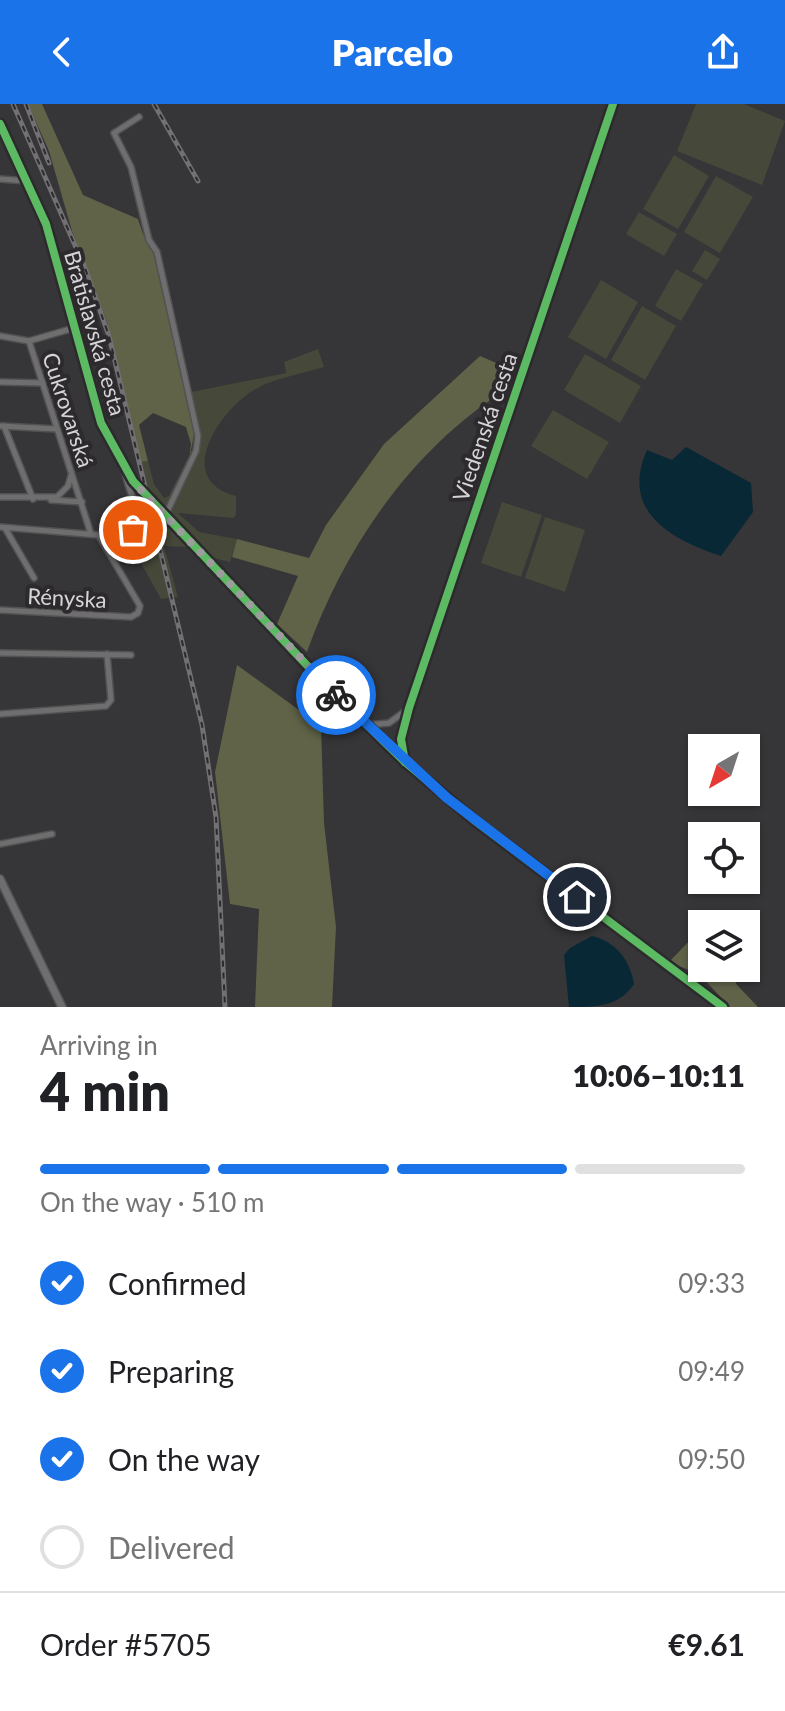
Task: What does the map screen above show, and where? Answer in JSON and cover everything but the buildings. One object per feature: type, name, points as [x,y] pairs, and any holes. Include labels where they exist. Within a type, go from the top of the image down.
[{"type":"street","name":"Viedenská cesta","points":[[405,762],[401,739],[409,708],[613,104]]},
{"type":"street","points":[[139,117],[114,133],[131,167],[149,240],[157,252],[198,436],[196,451],[165,516]]},
{"type":"street","name":"Bratislavská cesta","points":[[0,124],[46,224],[98,416],[125,470],[141,490],[365,725],[405,762],[474,820],[723,1007]]},
{"type":"street","points":[[0,179],[28,182]]},
{"type":"street","points":[[0,336],[29,341],[74,328]]},
{"type":"street","name":"Cukrovarská","points":[[29,341],[91,534]]},
{"type":"street","points":[[0,382],[43,383]]},
{"type":"street","points":[[33,499],[2,426],[57,429]]},
{"type":"street","points":[[2,527],[99,536],[129,534],[137,521],[125,470]]},
{"type":"street","points":[[48,500],[65,490],[72,471]]},
{"type":"street","points":[[134,504],[141,490]]},
{"type":"street","points":[[0,497],[82,502]]},
{"type":"street","points":[[2,527],[34,578]]},
{"type":"street","name":"Rényska","points":[[0,610],[131,617],[138,613],[140,606],[99,536]]},
{"type":"street","points":[[0,653],[131,655]]},
{"type":"street","points":[[0,714],[106,706],[111,700],[107,654]]},
{"type":"street","points":[[365,725],[389,723],[409,708]]},
{"type":"street","points":[[0,844],[52,834]]},
{"type":"street","points":[[0,879],[62,1007]]},
{"type":"green space","points":[[28,104],[42,104],[83,195],[138,219],[159,262],[195,429],[189,461],[191,444],[186,427],[153,413],[139,425],[148,461],[141,462],[107,322],[72,231],[49,151]]},
{"type":"green space","points":[[696,104],[744,104],[785,121],[762,185],[677,151]]},
{"type":"green space","points":[[674,155],[709,176],[678,229],[643,209]]},
{"type":"green space","points":[[716,176],[753,197],[720,253],[684,232]]},
{"type":"green space","points":[[639,212],[677,234],[664,256],[626,234]]},
{"type":"green space","points":[[705,250],[720,259],[707,280],[692,271]]},
{"type":"green space","points":[[676,269],[703,284],[681,321],[655,306]]},
{"type":"green space","points":[[601,280],[638,302],[606,359],[568,337]]},
{"type":"green space","points":[[642,306],[676,326],[645,380],[611,360]]},
{"type":"green space","points":[[318,349],[324,367],[279,379],[254,390],[228,413],[216,429],[208,445],[205,461],[207,476],[217,488],[236,496],[236,515],[233,518],[178,513],[199,532],[237,539],[230,562],[213,558],[170,512],[199,444],[191,392],[286,373],[284,362]]},
{"type":"green space","points":[[585,354],[641,386],[620,423],[564,390]]},
{"type":"green space","points":[[480,356],[501,365],[512,386],[444,437],[387,501],[341,574],[307,652],[277,624],[298,576],[232,557],[237,539],[309,558],[326,525],[384,444]]},
{"type":"green space","points":[[553,410],[609,442],[587,479],[531,446]]},
{"type":"green space","points":[[187,460],[169,506],[161,507],[149,494],[141,462],[148,461],[154,484],[164,498],[169,496]]},
{"type":"green space","points":[[143,497],[187,547],[164,546],[178,597],[161,599],[127,538],[136,528],[138,499]]},
{"type":"green space","points":[[502,502],[542,515],[521,577],[481,563]]},
{"type":"green space","points":[[545,517],[585,530],[565,592],[525,578]]},
{"type":"green space","points":[[237,665],[321,726],[324,823],[336,927],[332,1007],[255,1007],[259,909],[230,904],[215,772]]},
{"type":"green space","points":[[688,942],[688,970],[669,962]]},
{"type":"green space","points":[[707,982],[736,982],[758,1007],[730,1007]]},
{"type":"water","points":[[686,447],[751,483],[753,512],[721,556],[668,531],[645,506],[640,490],[640,471],[647,450],[672,460]]},
{"type":"water","points":[[592,936],[609,943],[621,954],[634,984],[614,1001],[597,1006],[569,1007],[564,955],[570,948]]},
{"type":"railway","points":[[13,104],[85,268],[109,336],[202,725],[216,817],[225,1007]]},
{"type":"railway","points":[[26,104],[49,163]]},
{"type":"railway","points":[[154,104],[198,181]]},
{"type":"cycle path","points":[[405,762],[401,739],[409,708],[613,104]]},
{"type":"cycle path","points":[[0,124],[46,224],[101,423],[133,481],[319,678],[405,762],[474,820],[723,1007]]},
{"type":"way so far","points":[[133,530],[137,521],[135,496],[141,490],[336,695]]},
{"type":"route","points":[[336,695],[447,798],[577,897]]}]
